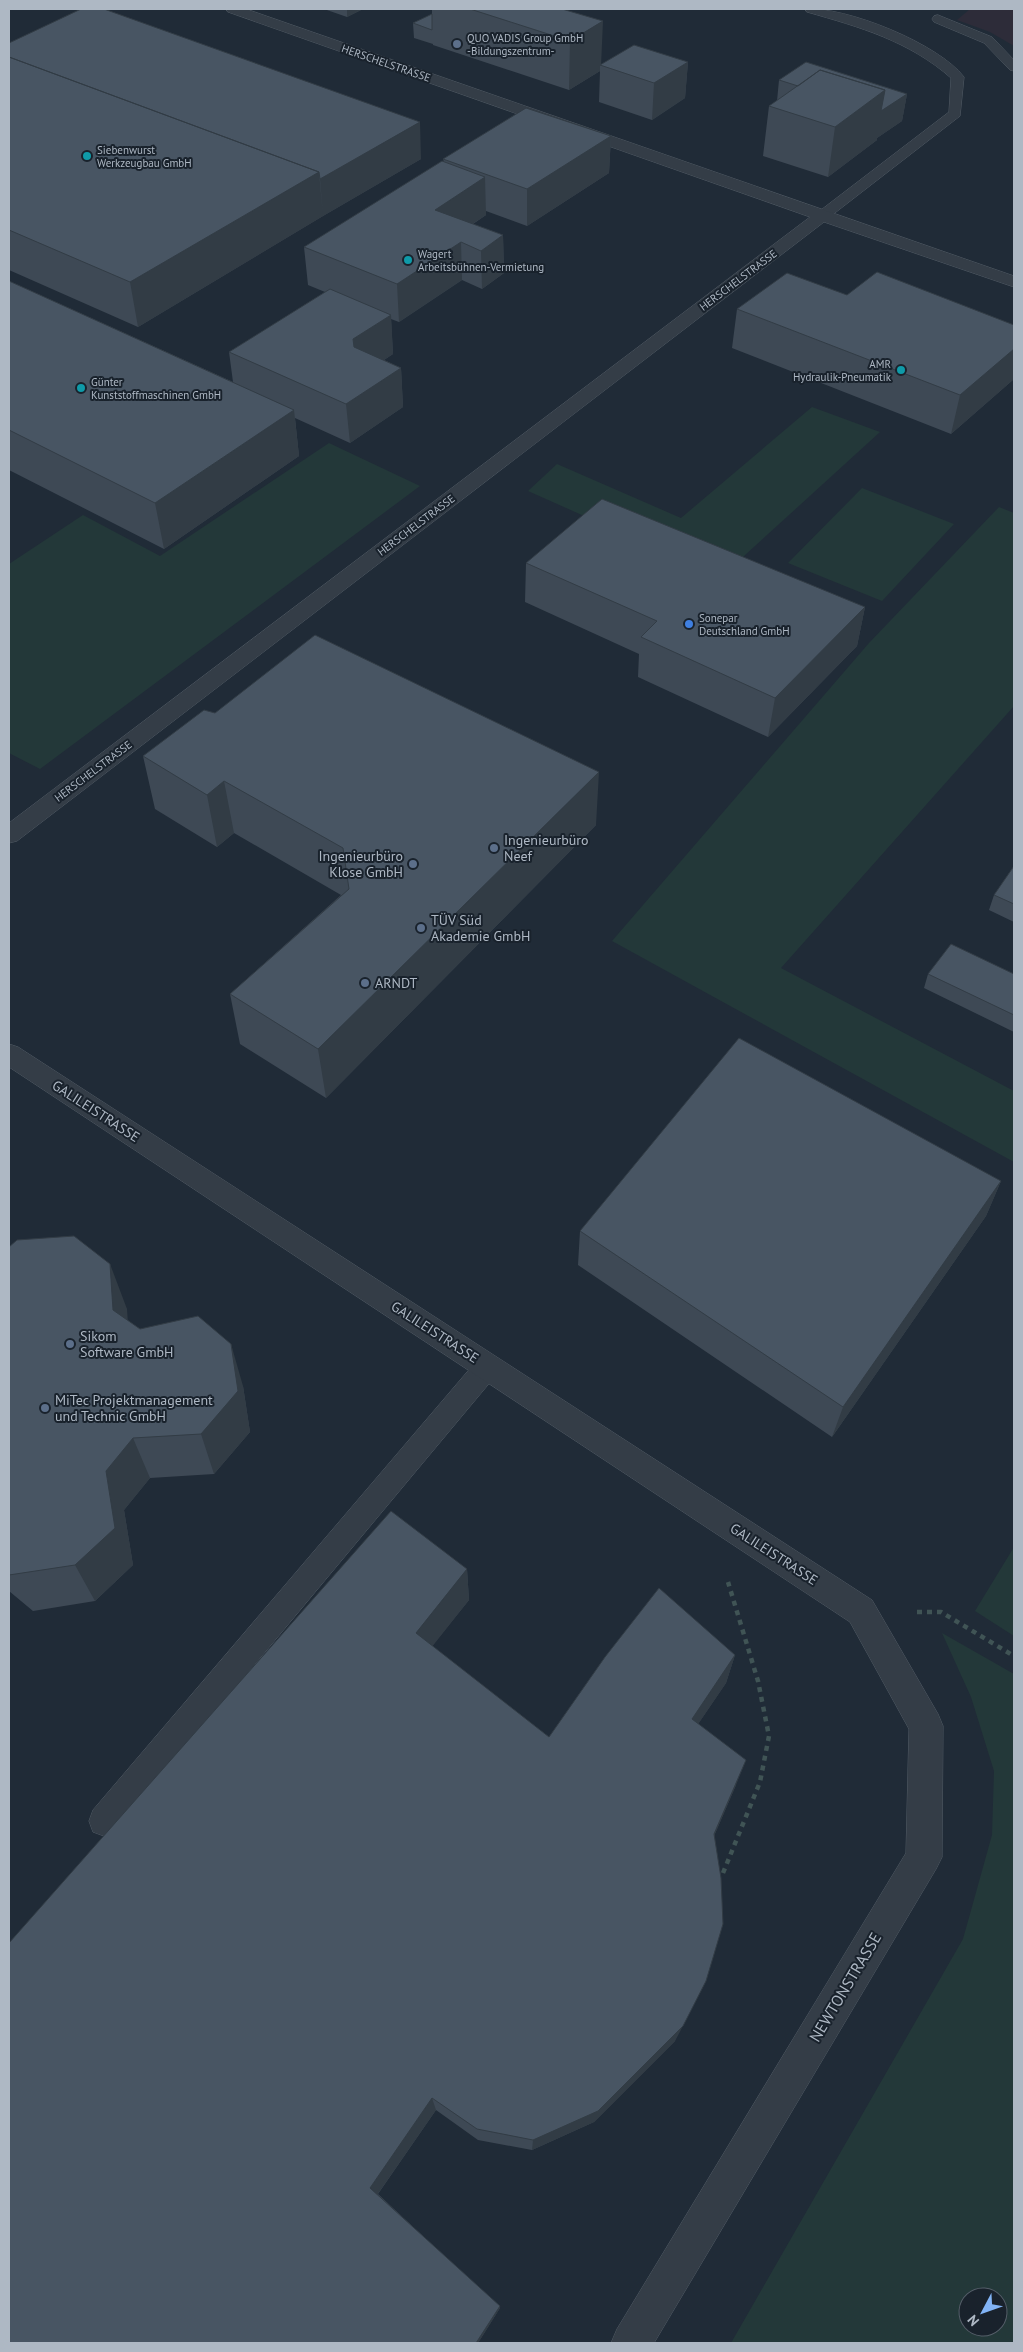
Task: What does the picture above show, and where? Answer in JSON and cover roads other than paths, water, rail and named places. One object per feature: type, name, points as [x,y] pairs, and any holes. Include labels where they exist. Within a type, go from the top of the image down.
[{"type":"street","name":"HERSCHELSTRASSE","points":[[233,9],[1014,282]]},
{"type":"street","name":"HERSCHELSTRASSE","points":[[9,835],[822,216]]},
{"type":"street","name":"GALILEISTRASSE","points":[[9,1054],[861,1611]]},
{"type":"street","name":"NEWTONSTRASSE","points":[[632,2343],[924,1857],[926,1726],[861,1611]]},
{"type":"lane","points":[[811,9],[896,35],[939,59],[958,77],[954,113],[822,216]]},
{"type":"lane","points":[[951,9],[934,21],[988,40],[1014,67]]},
{"type":"lane","points":[[896,35],[913,29]]},
{"type":"lane","points":[[104,1821],[488,1366]]},
{"type":"place","name":"QUO VADIS Group GmbH -Bildungszentrum-","points":[[457,44]]},
{"type":"place","name":"Siebenwurst Werkzeugbau GmbH","points":[[87,156]]},
{"type":"place","name":"Wagert Arbeitsbühnen-Vermietung","points":[[408,260]]},
{"type":"place","name":"AMR Hydraulik-Pneumatik","points":[[901,370]]},
{"type":"place","name":"Günter Kunststoffmaschinen GmbH","points":[[81,388]]},
{"type":"place","name":"Sonepar Deutschland GmbH","points":[[689,624]]},
{"type":"place","name":"Ingenieurbüro Neef","points":[[494,848]]},
{"type":"place","name":"Ingenieurbüro Klose GmbH","points":[[413,864]]},
{"type":"place","name":"TÜV Süd Akademie GmbH","points":[[421,928]]},
{"type":"place","name":"ARNDT","points":[[365,983]]},
{"type":"place","name":"Sikom Software GmbH","points":[[70,1344]]},
{"type":"place","name":"MiTec Projektmanagement und Technic GmbH","points":[[45,1408]]}]
